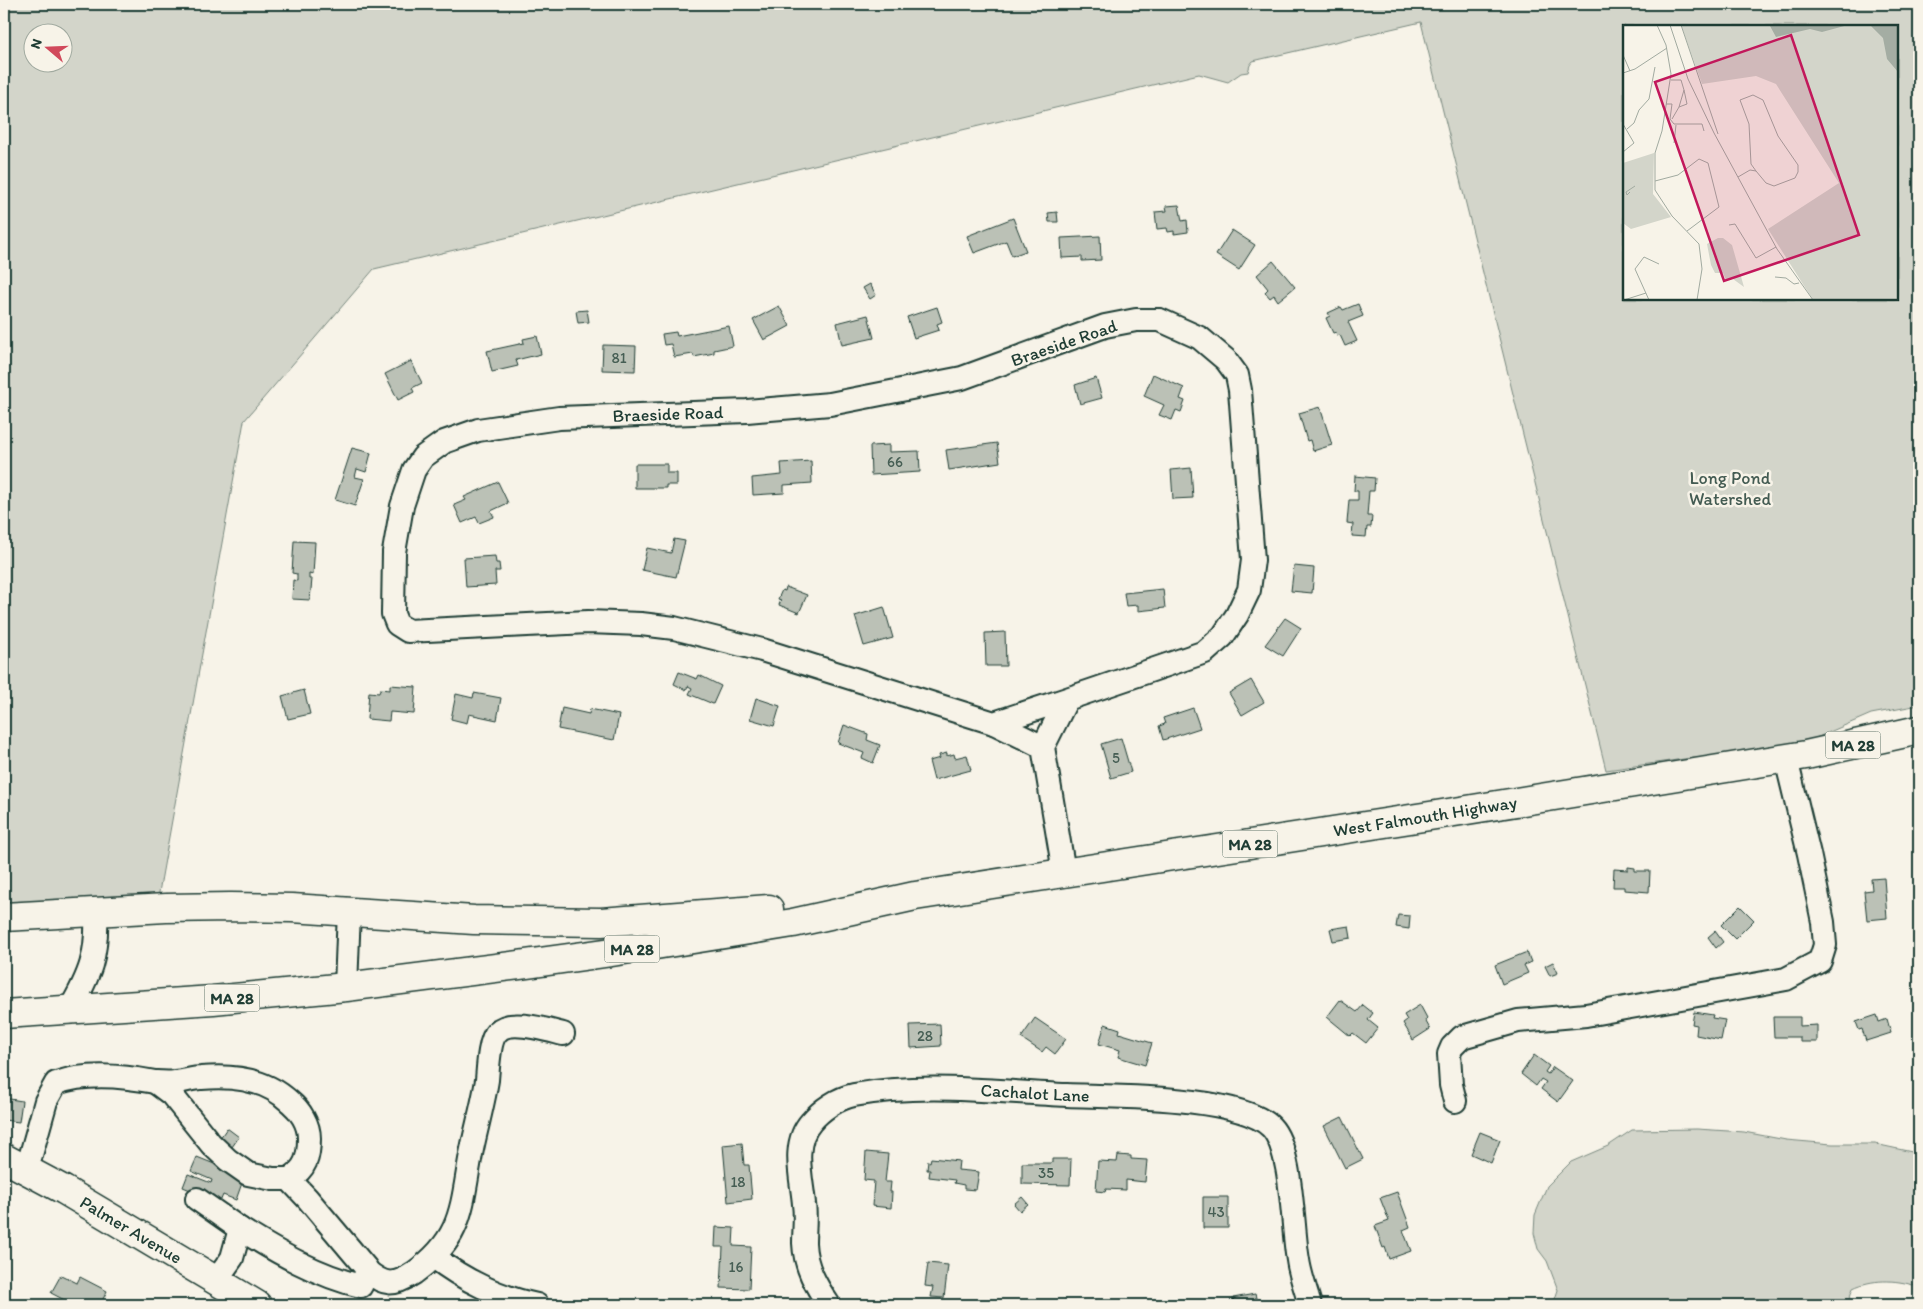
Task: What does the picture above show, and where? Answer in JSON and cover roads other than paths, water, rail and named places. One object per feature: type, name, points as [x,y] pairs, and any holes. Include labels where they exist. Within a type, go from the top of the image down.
[{"type":"main road","name":"West Falmouth Highway","points":[[1064,872],[1786,759],[1919,730]]},
{"type":"main road","name":"MA 28","points":[[4,1014],[213,1000],[346,987],[519,965],[793,923],[915,896],[1064,872]]},
{"type":"main road","name":"MA 28","points":[[4,917],[166,908],[231,907],[349,911],[474,920],[600,922],[720,914],[915,896]]},
{"type":"main road","name":"Palmer Avenue","points":[[15,1164],[257,1305]]},
{"type":"street","name":"Braeside Road","points":[[994,723],[1205,652],[1223,636],[1237,615],[1249,590],[1253,560],[1240,390],[1237,375],[1226,360],[1200,338],[1160,320],[1136,320],[1105,326],[962,378],[830,404],[747,410],[559,418],[478,430],[444,442],[423,457],[414,470],[402,506],[394,552],[393,614],[397,624],[408,630],[588,622],[641,624],[674,628],[762,650],[994,723],[1043,747]]},
{"type":"street","points":[[1064,872],[1043,747],[1067,699]]},
{"type":"street","points":[[1455,1101],[1451,1085],[1450,1054],[1452,1047],[1462,1037],[1518,1021],[1586,1015],[1786,979],[1820,961],[1825,946],[1823,922],[1786,759]]},
{"type":"street","points":[[346,987],[349,911]]},
{"type":"street","points":[[69,1011],[84,985],[95,955],[97,940],[96,913]]},
{"type":"street","points":[[289,1179],[366,1268],[366,1271],[381,1281],[391,1283],[401,1281],[434,1257],[452,1234],[464,1200],[471,1154],[484,1098],[492,1044],[496,1032],[505,1027],[521,1026],[563,1034]]},
{"type":"street","points":[[15,1164],[56,1083],[88,1077],[118,1077],[155,1082],[176,1082],[201,1078],[247,1079],[266,1085],[285,1097],[300,1111],[309,1134],[308,1154],[298,1173],[289,1179],[273,1179],[248,1174],[228,1160],[211,1144],[171,1094],[155,1082]]},
{"type":"street","name":"Cachalot Lane","points":[[829,1305],[818,1289],[808,1268],[804,1246],[804,1206],[798,1162],[803,1134],[810,1122],[829,1105],[851,1096],[931,1088],[1174,1099],[1238,1110],[1270,1126],[1283,1153],[1290,1181],[1298,1261],[1310,1305]]},
{"type":"street","points":[[197,1199],[273,1250],[343,1282],[361,1286],[366,1271]]},
{"type":"street","points":[[215,1282],[232,1258],[240,1229]]},
{"type":"street","points":[[434,1257],[448,1268],[489,1289],[523,1302],[537,1305]]},
{"type":"park label","name":"Long Pond Watershed","points":[[1730,488]]}]
